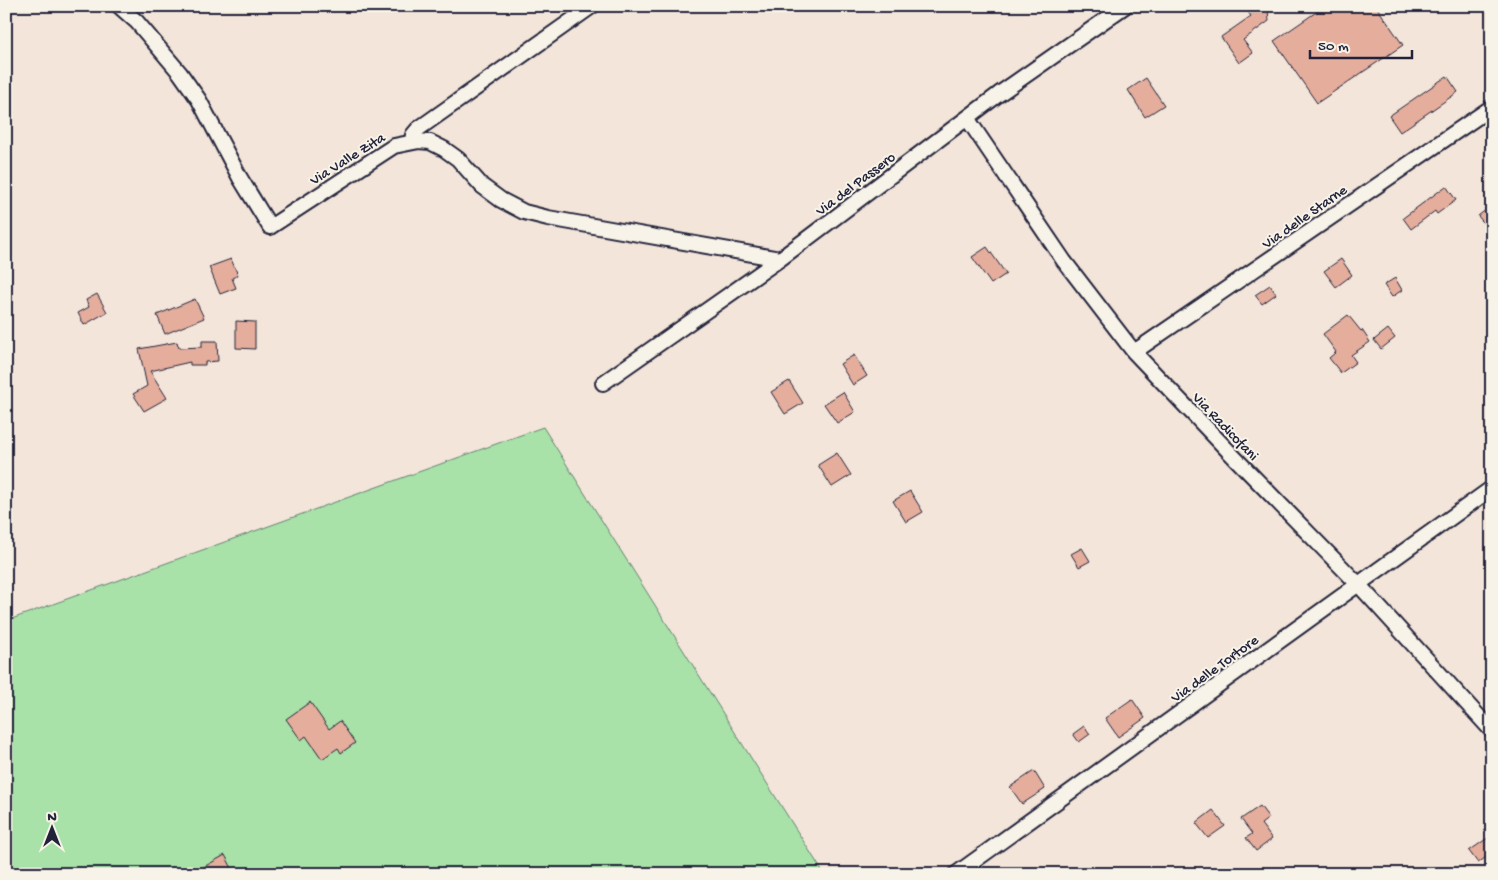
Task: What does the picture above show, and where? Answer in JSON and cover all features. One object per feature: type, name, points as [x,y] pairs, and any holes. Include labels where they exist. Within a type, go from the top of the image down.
[{"type":"street","name":"Via Valle Zita","points":[[119,6],[137,22],[180,73],[199,100],[240,178],[270,227],[394,146],[412,141],[430,142],[458,159],[482,186],[501,200],[524,212],[548,218],[780,259]]},
{"type":"street","points":[[412,141],[413,135],[418,128],[592,6]]},
{"type":"street","name":"Via del Passero","points":[[603,383],[780,259],[968,118],[1125,6]]},
{"type":"street","name":"Via delle Starne","points":[[1134,352],[1492,107]]},
{"type":"street","name":"Via Radicofani","points":[[968,118],[1064,261],[1134,352],[1236,460],[1358,584],[1492,731]]},
{"type":"street","name":"Via delle Tortore","points":[[956,874],[1492,488]]},
{"type":"green space","points":[[543,427],[824,874],[6,874],[6,621]]},
{"type":"building","points":[[1243,6],[1265,6],[1268,10],[1269,21],[1243,40],[1253,53],[1239,63],[1221,37],[1251,16]]},
{"type":"building","points":[[1325,6],[1376,6],[1403,45],[1317,103],[1274,41]]},
{"type":"building","points":[[1447,76],[1458,92],[1400,132],[1389,116]]},
{"type":"building","points":[[1146,78],[1164,105],[1145,117],[1128,90]]},
{"type":"building","points":[[1446,186],[1456,200],[1437,214],[1435,211],[1411,229],[1403,218]]},
{"type":"building","points":[[1492,205],[1492,234],[1478,216]]},
{"type":"building","points":[[987,247],[1006,274],[991,284],[972,257]]},
{"type":"building","points":[[231,259],[238,275],[232,278],[236,288],[220,294],[209,267]]},
{"type":"building","points":[[1341,259],[1352,275],[1336,287],[1324,271]]},
{"type":"building","points":[[1395,278],[1402,290],[1392,297],[1384,285]]},
{"type":"building","points":[[1270,285],[1276,294],[1262,304],[1255,295]]},
{"type":"building","points":[[97,294],[107,312],[84,325],[78,313],[89,307],[86,300]]},
{"type":"building","points":[[195,299],[204,318],[165,334],[157,315]]},
{"type":"building","points":[[1348,315],[1370,342],[1351,355],[1356,362],[1341,373],[1329,358],[1336,352],[1323,334]]},
{"type":"building","points":[[236,321],[255,322],[255,349],[236,348]]},
{"type":"building","points":[[1388,329],[1395,338],[1381,349],[1374,340]]},
{"type":"building","points":[[202,341],[217,341],[218,361],[205,362],[205,365],[190,365],[190,362],[150,371],[167,398],[144,411],[133,394],[147,386],[139,349],[177,342],[179,348],[202,347]]},
{"type":"building","points":[[854,355],[867,376],[853,385],[840,364]]},
{"type":"building","points":[[789,381],[803,403],[785,414],[771,392]]},
{"type":"building","points":[[843,392],[855,412],[837,423],[824,404]]},
{"type":"building","points":[[837,453],[851,475],[832,487],[818,465]]},
{"type":"building","points":[[910,491],[923,512],[906,522],[893,501]]},
{"type":"building","points":[[1082,548],[1090,561],[1079,567],[1071,554]]},
{"type":"building","points":[[1132,699],[1145,718],[1118,737],[1105,718]]},
{"type":"building","points":[[310,702],[329,729],[340,721],[355,743],[341,753],[338,748],[322,759],[306,736],[301,740],[286,719]]},
{"type":"building","points":[[1084,726],[1090,734],[1079,742],[1073,734]]},
{"type":"building","points":[[1034,771],[1045,789],[1022,804],[1010,787]]},
{"type":"building","points":[[1260,806],[1269,818],[1261,824],[1272,839],[1256,851],[1246,838],[1252,834],[1241,819]]},
{"type":"building","points":[[1213,810],[1225,826],[1208,838],[1196,823]]},
{"type":"building","points":[[1492,835],[1492,853],[1478,863],[1469,851]]},
{"type":"building","points":[[225,855],[235,874],[191,874]]}]
